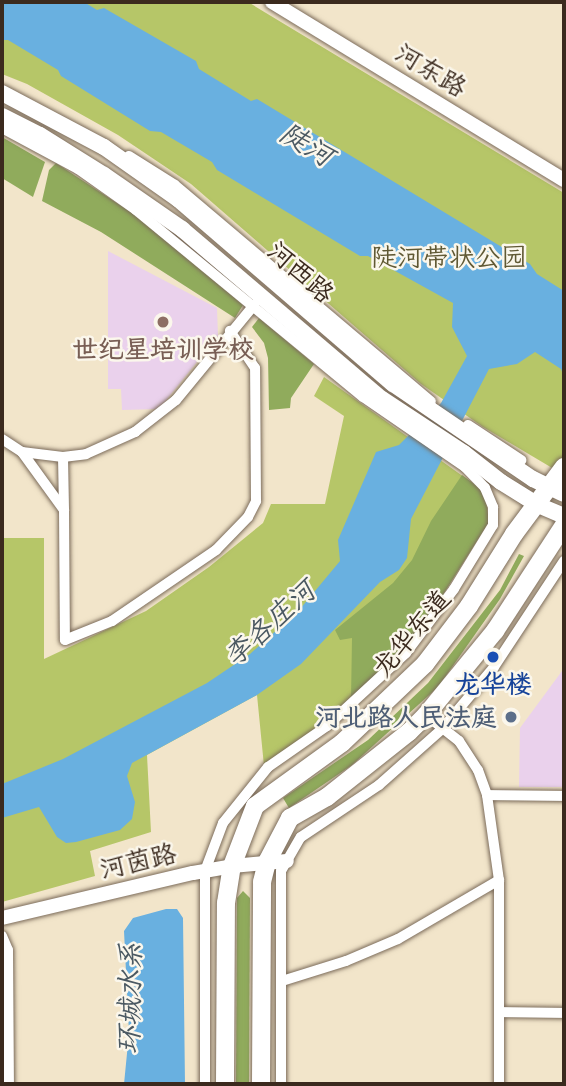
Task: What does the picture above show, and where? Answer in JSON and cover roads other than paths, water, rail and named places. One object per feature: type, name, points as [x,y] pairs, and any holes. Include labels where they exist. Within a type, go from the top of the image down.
[{"type":"main road","name":"河西路","points":[[2,93],[104,147],[180,200],[393,384],[419,398],[557,491]]},
{"type":"main road","name":"河西路","points":[[2,116],[40,135],[182,229],[404,421],[538,505],[564,516]]},
{"type":"main road","name":"龙华东道","points":[[225,1084],[226,903],[232,866],[256,806],[342,743],[425,664],[469,606],[514,534],[538,505],[557,491],[564,467]]},
{"type":"main road","points":[[261,1084],[261,904],[267,862],[290,818],[327,796],[366,767],[426,715],[495,631],[564,525]]},
{"type":"street","name":"河东路","points":[[272,2],[564,180]]},
{"type":"street","points":[[2,87],[85,130],[176,185],[419,398]]},
{"type":"street","points":[[2,128],[18,134],[97,182],[254,305],[363,397],[404,421]]},
{"type":"street","points":[[22,452],[63,457],[86,454],[135,432],[176,400],[254,305]]},
{"type":"street","points":[[63,457],[65,640],[112,621],[161,590],[216,550],[248,517],[256,501],[255,368],[230,331]]},
{"type":"street","points":[[473,434],[522,460]]},
{"type":"street","points":[[2,439],[22,452],[64,510]]},
{"type":"street","points":[[205,1084],[205,871],[223,822],[268,767],[327,726],[406,653],[454,589],[493,525],[493,508],[485,488],[464,460]]},
{"type":"street","points":[[281,1084],[281,871],[301,838],[379,785],[442,729],[494,667],[564,561]]},
{"type":"street","points":[[426,715],[460,741],[478,770],[487,795],[499,880],[499,1084]]},
{"type":"street","points":[[487,795],[564,796]]},
{"type":"street","name":"河茵路","points":[[2,918],[205,871],[267,862],[287,862]]},
{"type":"street","points":[[282,981],[346,961],[398,939],[499,880]]},
{"type":"street","points":[[2,936],[8,950],[9,1084]]},
{"type":"street","points":[[499,1012],[564,1013]]},
{"type":"water","name":"陡河","points":[[2,2],[84,2],[97,10],[104,8],[196,61],[199,69],[251,101],[257,99],[530,264],[537,274],[564,291],[564,377],[561,369],[535,352],[517,364],[489,369],[411,519],[407,558],[399,570],[380,582],[301,664],[257,695],[132,763],[127,776],[135,802],[132,819],[120,830],[66,843],[57,837],[39,807],[2,818],[2,784],[63,759],[207,683],[250,654],[300,609],[340,561],[338,540],[376,452],[399,445],[441,403],[467,356],[452,327],[453,303],[368,256],[360,256],[217,170],[212,162],[161,132],[150,131],[61,76],[58,70],[8,40],[2,40]]},
{"type":"water","name":"环城水系","points":[[166,909],[177,909],[183,918],[185,1084],[124,1084],[129,1033],[124,931],[133,918]]},
{"type":"place","name":"世纪星培训学校","points":[[163,322]]},
{"type":"place","name":"龙华楼","points":[[493,657]]},
{"type":"place","name":"河北路人民法庭","points":[[511,717]]},
{"type":"park label","name":"陡河带状公园","points":[[449,257]]},
{"type":"water label","name":"李各庄河","points":[[269,623]]}]
